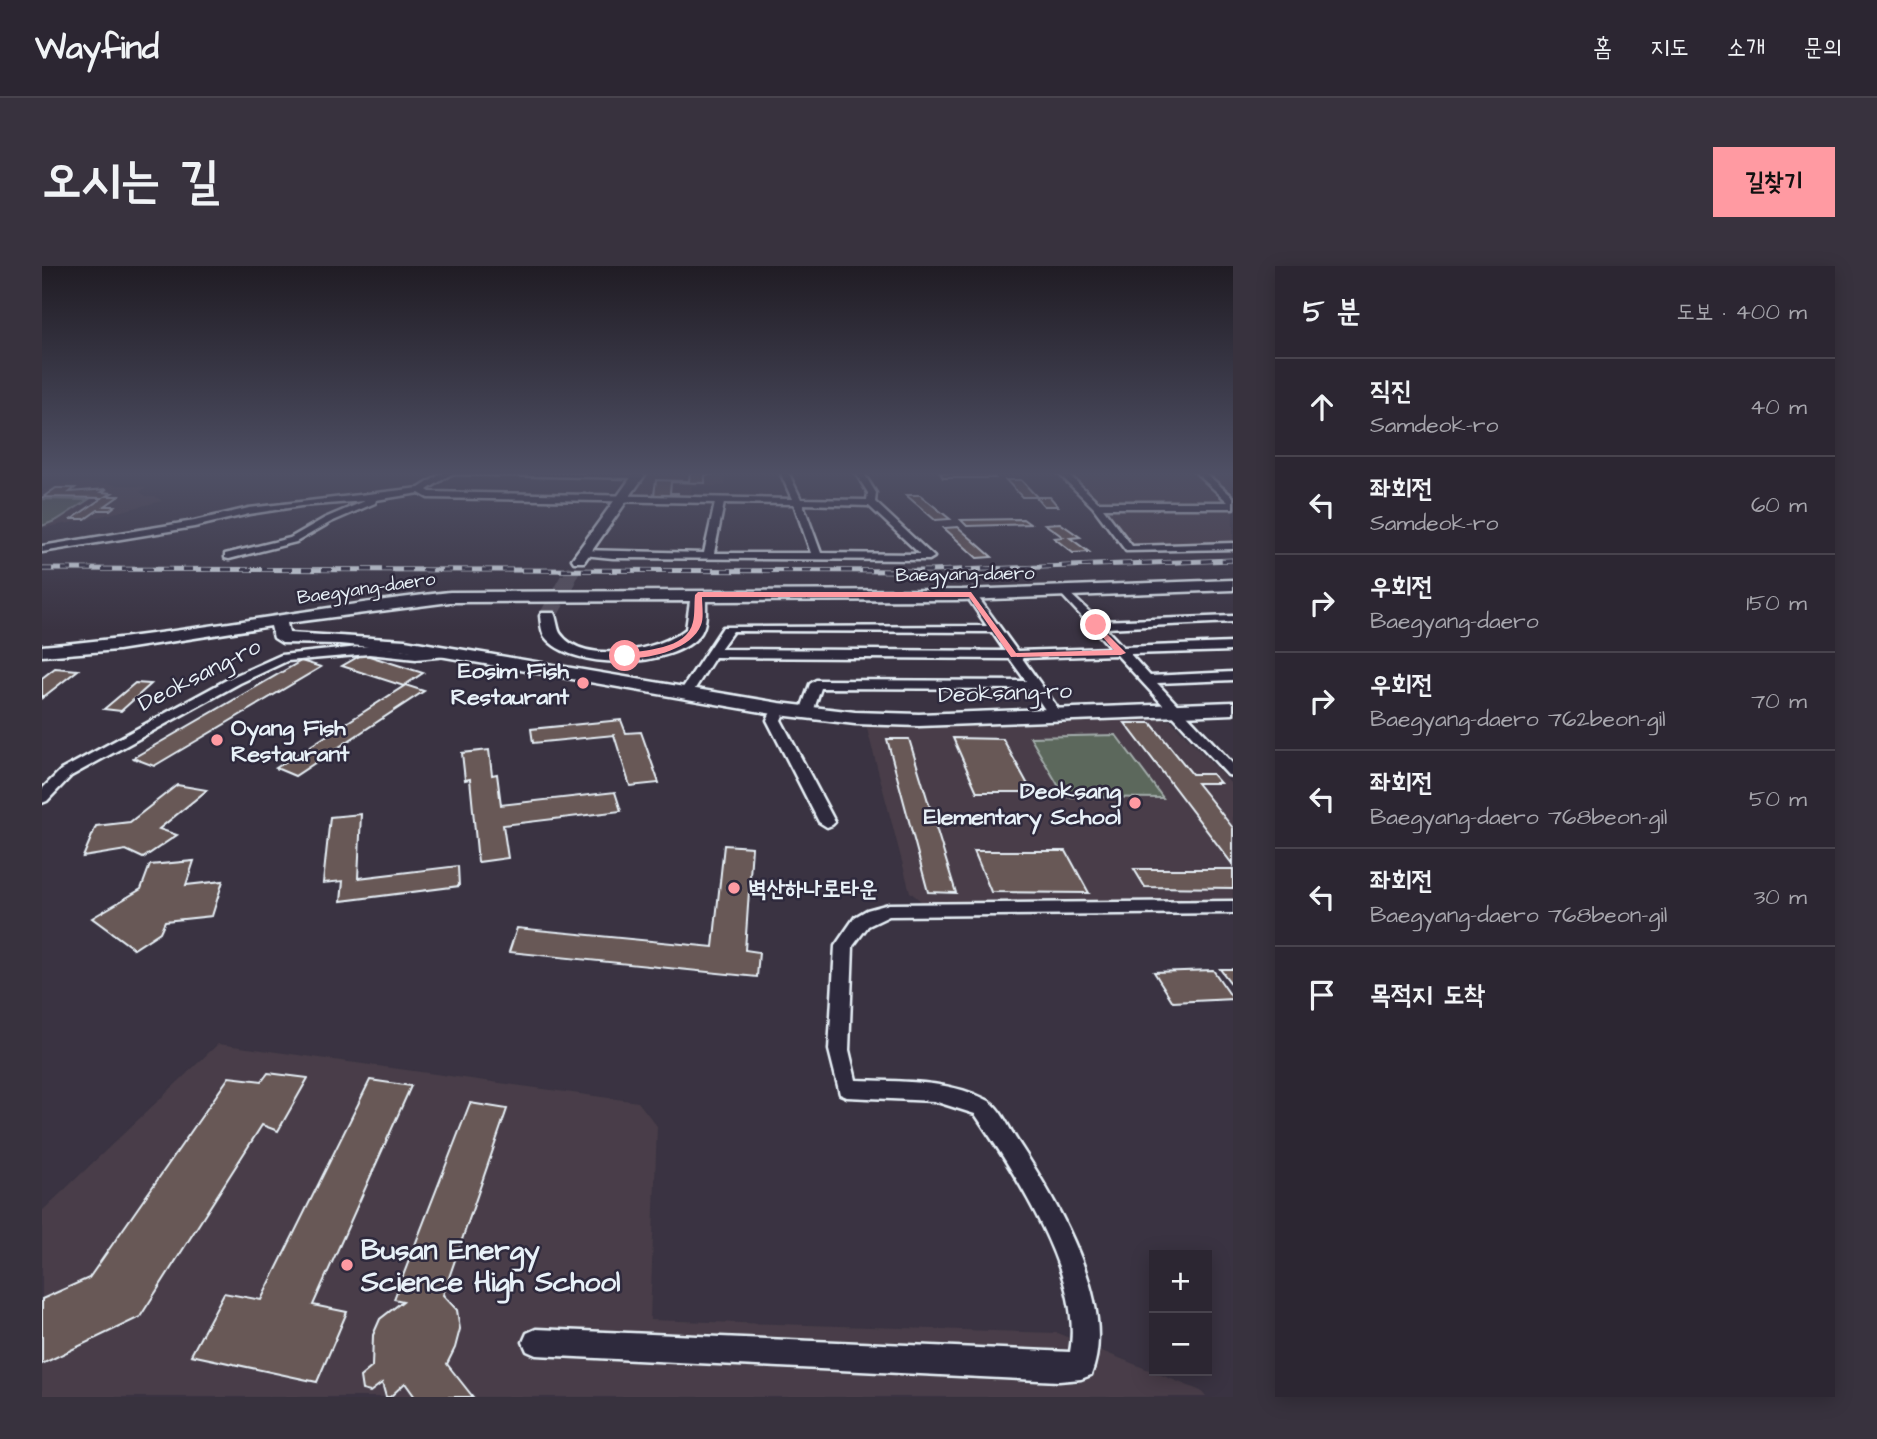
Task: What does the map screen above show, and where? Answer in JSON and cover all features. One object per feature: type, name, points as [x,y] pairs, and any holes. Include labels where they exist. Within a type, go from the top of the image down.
[{"type":"main road","points":[[581,556],[603,525]]},
{"type":"main road","name":"Baegyang-daero","points":[[42,651],[280,630],[366,606],[450,597],[971,595],[1233,585]]},
{"type":"main road","name":"Baegyang-daero","points":[[42,640],[171,629],[412,593],[593,588],[657,589],[698,595]]},
{"type":"main road","points":[[548,616],[546,627],[550,636],[570,649],[606,656],[642,655],[674,645],[692,634],[697,625],[698,595]]},
{"type":"main road","name":"Deoksang-ro","points":[[280,630],[448,652],[779,709],[874,719],[919,720],[1233,708]]},
{"type":"street","points":[[42,549],[189,525]]},
{"type":"street","points":[[229,556],[293,540],[320,525]]},
{"type":"street","points":[[708,556],[715,525]]},
{"type":"street","points":[[806,525],[817,557]]},
{"type":"street","points":[[581,556],[929,557],[894,525]]},
{"type":"street","points":[[1112,525],[1132,550],[1233,546]]},
{"type":"street","points":[[1065,592],[1174,710],[1225,756],[1233,772]]},
{"type":"street","points":[[971,595],[1055,714]]},
{"type":"street","points":[[1096,625],[1233,619]]},
{"type":"street","points":[[686,692],[727,629],[995,629]]},
{"type":"street","points":[[711,653],[1014,655],[1121,653],[1233,646]]},
{"type":"street","name":"Deoksang-ro","points":[[66,773],[236,680],[285,658],[369,650],[416,655],[448,652]]},
{"type":"street","points":[[1147,680],[1233,676]]},
{"type":"street","points":[[807,712],[816,684],[1034,685]]},
{"type":"street","points":[[779,709],[774,720],[827,822]]},
{"type":"street","points":[[42,798],[66,773]]},
{"type":"street","points":[[536,1342],[1059,1367],[1081,1365],[1087,1351],[1083,1316],[1058,1235],[1040,1197],[982,1107],[933,1092],[847,1088],[839,1049],[844,946],[863,918],[889,910],[1233,907]]},
{"type":"shaded area","points":[[1116,525],[1233,525],[1233,543],[1134,549]]},
{"type":"shaded area","points":[[1160,717],[1172,721],[1233,786],[1233,901],[928,907],[910,892],[866,725],[940,726]]},
{"type":"shaded area","name":"Busan Energy Science High School","points":[[218,1044],[638,1102],[657,1126],[650,1320],[1057,1333],[1149,1370],[1149,1376],[1164,1376],[1201,1391],[1206,1397],[42,1397],[42,1211]]},
{"type":"green space","points":[[1116,735],[1163,798],[1065,797],[1030,737]]},
{"type":"building","points":[[1046,525],[1063,525],[1080,537],[1070,538],[1089,552],[1073,553],[1054,538],[1063,537]]},
{"type":"building","points":[[958,527],[992,557],[977,558],[944,528]]},
{"type":"building","points":[[363,654],[423,673],[405,685],[424,691],[295,776],[276,768],[404,686],[342,666]]},
{"type":"building","points":[[301,661],[321,667],[154,766],[133,758]]},
{"type":"building","points":[[55,668],[78,670],[42,698],[42,678]]},
{"type":"building","points":[[135,683],[151,684],[121,711],[104,709]]},
{"type":"building","points":[[621,720],[626,733],[641,732],[659,783],[630,786],[614,735],[533,743],[531,729]]},
{"type":"building","points":[[1125,723],[1151,723],[1192,774],[1212,774],[1220,783],[1197,783],[1233,828],[1233,865]]},
{"type":"building","points":[[953,738],[1003,739],[1032,792],[977,792]]},
{"type":"building","points":[[887,739],[909,739],[956,893],[928,892]]},
{"type":"building","points":[[489,750],[492,775],[497,774],[501,805],[615,792],[621,811],[503,825],[508,858],[478,862],[470,779],[465,780],[462,753]]},
{"type":"building","points":[[177,785],[207,790],[159,829],[177,835],[143,858],[126,850],[83,857],[96,826],[130,822]]},
{"type":"building","points":[[361,814],[358,878],[458,866],[459,886],[341,901],[343,881],[323,883],[330,817]]},
{"type":"building","name":"벽산하나로타운","points":[[724,845],[752,847],[745,950],[759,952],[757,977],[509,952],[517,928],[713,947]]},
{"type":"building","points":[[974,851],[1066,851],[1089,893],[991,892]]},
{"type":"building","points":[[194,861],[186,885],[223,881],[212,916],[165,921],[160,932],[134,949],[92,918],[141,889],[150,865]]},
{"type":"building","points":[[1134,869],[1233,869],[1233,888],[1145,887]]},
{"type":"building","points":[[1220,969],[1233,969],[1233,986]]},
{"type":"building","points":[[1213,970],[1233,999],[1173,1002],[1154,972]]},
{"type":"building","points":[[268,1073],[308,1078],[278,1131],[262,1125],[140,1317],[42,1364],[42,1299],[89,1278],[229,1077],[262,1081]]},
{"type":"building","points":[[370,1080],[411,1086],[313,1305],[347,1312],[317,1382],[191,1355],[224,1293],[261,1300]]},
{"type":"building","points":[[470,1103],[507,1109],[443,1295],[457,1310],[460,1329],[447,1364],[473,1397],[415,1397],[405,1383],[390,1397],[386,1397],[382,1383],[370,1392],[362,1390],[360,1377],[372,1367],[373,1335],[380,1319],[403,1301],[394,1299]]},
{"type":"tunnel","points":[[568,580],[579,559]]},
{"type":"tunnel","points":[[548,616],[569,578]]},
{"type":"railway","points":[[42,569],[930,571],[1233,560]]},
{"type":"place","name":"Eosim Fish Restaurant","points":[[583,683]]},
{"type":"place","name":"Oyang Fish Restaurant","points":[[217,740]]},
{"type":"place","name":"Deoksang Elementary School","points":[[1135,803]]},
{"type":"place","name":"벽산하나로타운","points":[[734,888]]},
{"type":"place","name":"Busan Energy Science High School","points":[[347,1265]]},
{"type":"route","points":[[625,656],[660,651],[685,640],[697,625],[698,595],[971,595],[1014,655],[1121,653],[1096,625]]}]
